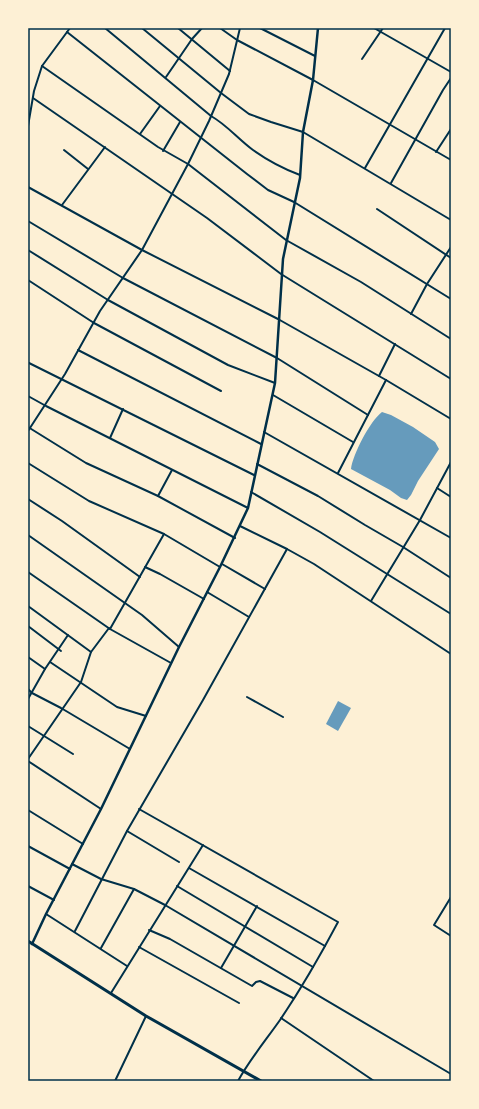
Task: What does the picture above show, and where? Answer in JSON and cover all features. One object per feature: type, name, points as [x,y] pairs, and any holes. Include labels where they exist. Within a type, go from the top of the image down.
[{"type":"main road","points":[[28,942],[146,1016],[261,1081]]},
{"type":"street","points":[[28,126],[34,90],[42,66],[70,28]]},
{"type":"street","points":[[105,28],[252,149],[286,169],[300,175]]},
{"type":"street","points":[[142,28],[249,114],[303,132],[366,168],[451,220]]},
{"type":"street","points":[[178,28],[230,71]]},
{"type":"street","points":[[166,77],[192,39],[202,28]]},
{"type":"street","points":[[220,28],[237,40],[313,80],[451,160]]},
{"type":"street","points":[[235,538],[158,496],[86,463],[29,429],[46,406],[108,300],[142,250],[188,164],[211,116],[230,71],[240,28]]},
{"type":"street","points":[[260,28],[316,57]]},
{"type":"street","points":[[32,944],[101,809],[171,663],[235,538],[248,508],[275,383],[281,274],[286,240],[300,175],[303,132],[313,80],[318,28]]},
{"type":"street","points":[[374,28],[451,72]]},
{"type":"street","points":[[362,59],[383,28]]},
{"type":"street","points":[[366,168],[445,28]]},
{"type":"street","points":[[67,32],[268,190],[294,202],[451,299]]},
{"type":"street","points":[[42,66],[163,151],[188,164],[286,240],[361,282],[451,339]]},
{"type":"street","points":[[391,183],[451,78]]},
{"type":"street","points":[[33,98],[172,193],[281,274],[451,379]]},
{"type":"street","points":[[140,134],[160,106]]},
{"type":"street","points":[[163,151],[180,122]]},
{"type":"street","points":[[436,152],[451,129]]},
{"type":"street","points":[[62,205],[105,147]]},
{"type":"street","points":[[64,150],[88,169]]},
{"type":"street","points":[[28,187],[142,250],[278,319],[386,380],[451,419]]},
{"type":"street","points":[[377,209],[451,258]]},
{"type":"street","points":[[28,221],[123,278],[277,358],[368,415]]},
{"type":"street","points":[[411,314],[427,284],[451,247]]},
{"type":"street","points":[[28,250],[108,300],[228,365],[275,383]]},
{"type":"street","points":[[28,280],[94,323],[221,392]]},
{"type":"street","points":[[379,376],[395,344]]},
{"type":"street","points":[[78,350],[261,444]]},
{"type":"street","points":[[30,363],[254,475]]},
{"type":"street","points":[[338,473],[386,380]]},
{"type":"street","points":[[273,395],[353,442]]},
{"type":"street","points":[[28,396],[248,508]]},
{"type":"street","points":[[110,438],[123,410]]},
{"type":"street","points":[[264,432],[451,538]]},
{"type":"street","points":[[371,600],[388,575],[420,520],[451,462]]},
{"type":"street","points":[[28,463],[89,501],[164,534],[265,589]]},
{"type":"street","points":[[257,464],[318,496],[451,578]]},
{"type":"street","points":[[158,496],[172,470]]},
{"type":"street","points":[[437,488],[451,497]]},
{"type":"street","points":[[251,492],[320,532],[451,614]]},
{"type":"street","points":[[28,499],[62,521],[140,577]]},
{"type":"street","points":[[240,526],[314,564],[371,600],[451,654]]},
{"type":"street","points":[[101,809],[28,760],[45,736],[61,708],[81,682],[91,652],[125,604],[164,534]]},
{"type":"street","points":[[28,535],[142,615],[179,647]]},
{"type":"street","points":[[75,932],[139,809],[203,700],[287,549]]},
{"type":"street","points":[[145,567],[204,599]]},
{"type":"street","points":[[28,572],[109,628],[171,663]]},
{"type":"street","points":[[207,592],[249,617]]},
{"type":"street","points":[[28,606],[91,652]]},
{"type":"street","points":[[28,626],[60,650]]},
{"type":"street","points":[[28,699],[45,669],[60,650],[68,634]]},
{"type":"street","points":[[28,656],[45,669]]},
{"type":"street","points":[[50,662],[117,707],[146,716]]},
{"type":"street","points":[[28,689],[32,693],[61,708],[130,749]]},
{"type":"street","points":[[247,697],[283,718]]},
{"type":"street","points":[[28,726],[72,754]]},
{"type":"street","points":[[139,809],[338,922],[302,986],[243,1071],[238,1081]]},
{"type":"street","points":[[28,810],[82,844]]},
{"type":"street","points":[[127,831],[179,862]]},
{"type":"street","points":[[110,994],[203,845]]},
{"type":"street","points":[[28,846],[70,869]]},
{"type":"street","points":[[72,864],[101,880],[134,889],[165,905],[451,1074]]},
{"type":"street","points":[[189,868],[325,946]]},
{"type":"street","points":[[28,886],[54,900]]},
{"type":"street","points":[[177,886],[313,967]]},
{"type":"street","points":[[101,948],[134,889]]},
{"type":"street","points":[[451,897],[434,925],[451,936]]},
{"type":"street","points":[[221,968],[257,906]]},
{"type":"street","points":[[46,914],[128,966]]},
{"type":"street","points":[[149,930],[170,939],[252,986],[256,982],[260,981],[293,998]]},
{"type":"street","points":[[139,947],[239,1003]]},
{"type":"street","points":[[115,1081],[146,1016]]},
{"type":"street","points":[[281,1018],[374,1081]]},
{"type":"water","points":[[382,412],[391,415],[413,427],[435,442],[439,449],[407,500],[351,469],[355,455],[367,430],[377,416]]},
{"type":"water","points":[[338,701],[351,708],[338,731],[326,724]]}]
